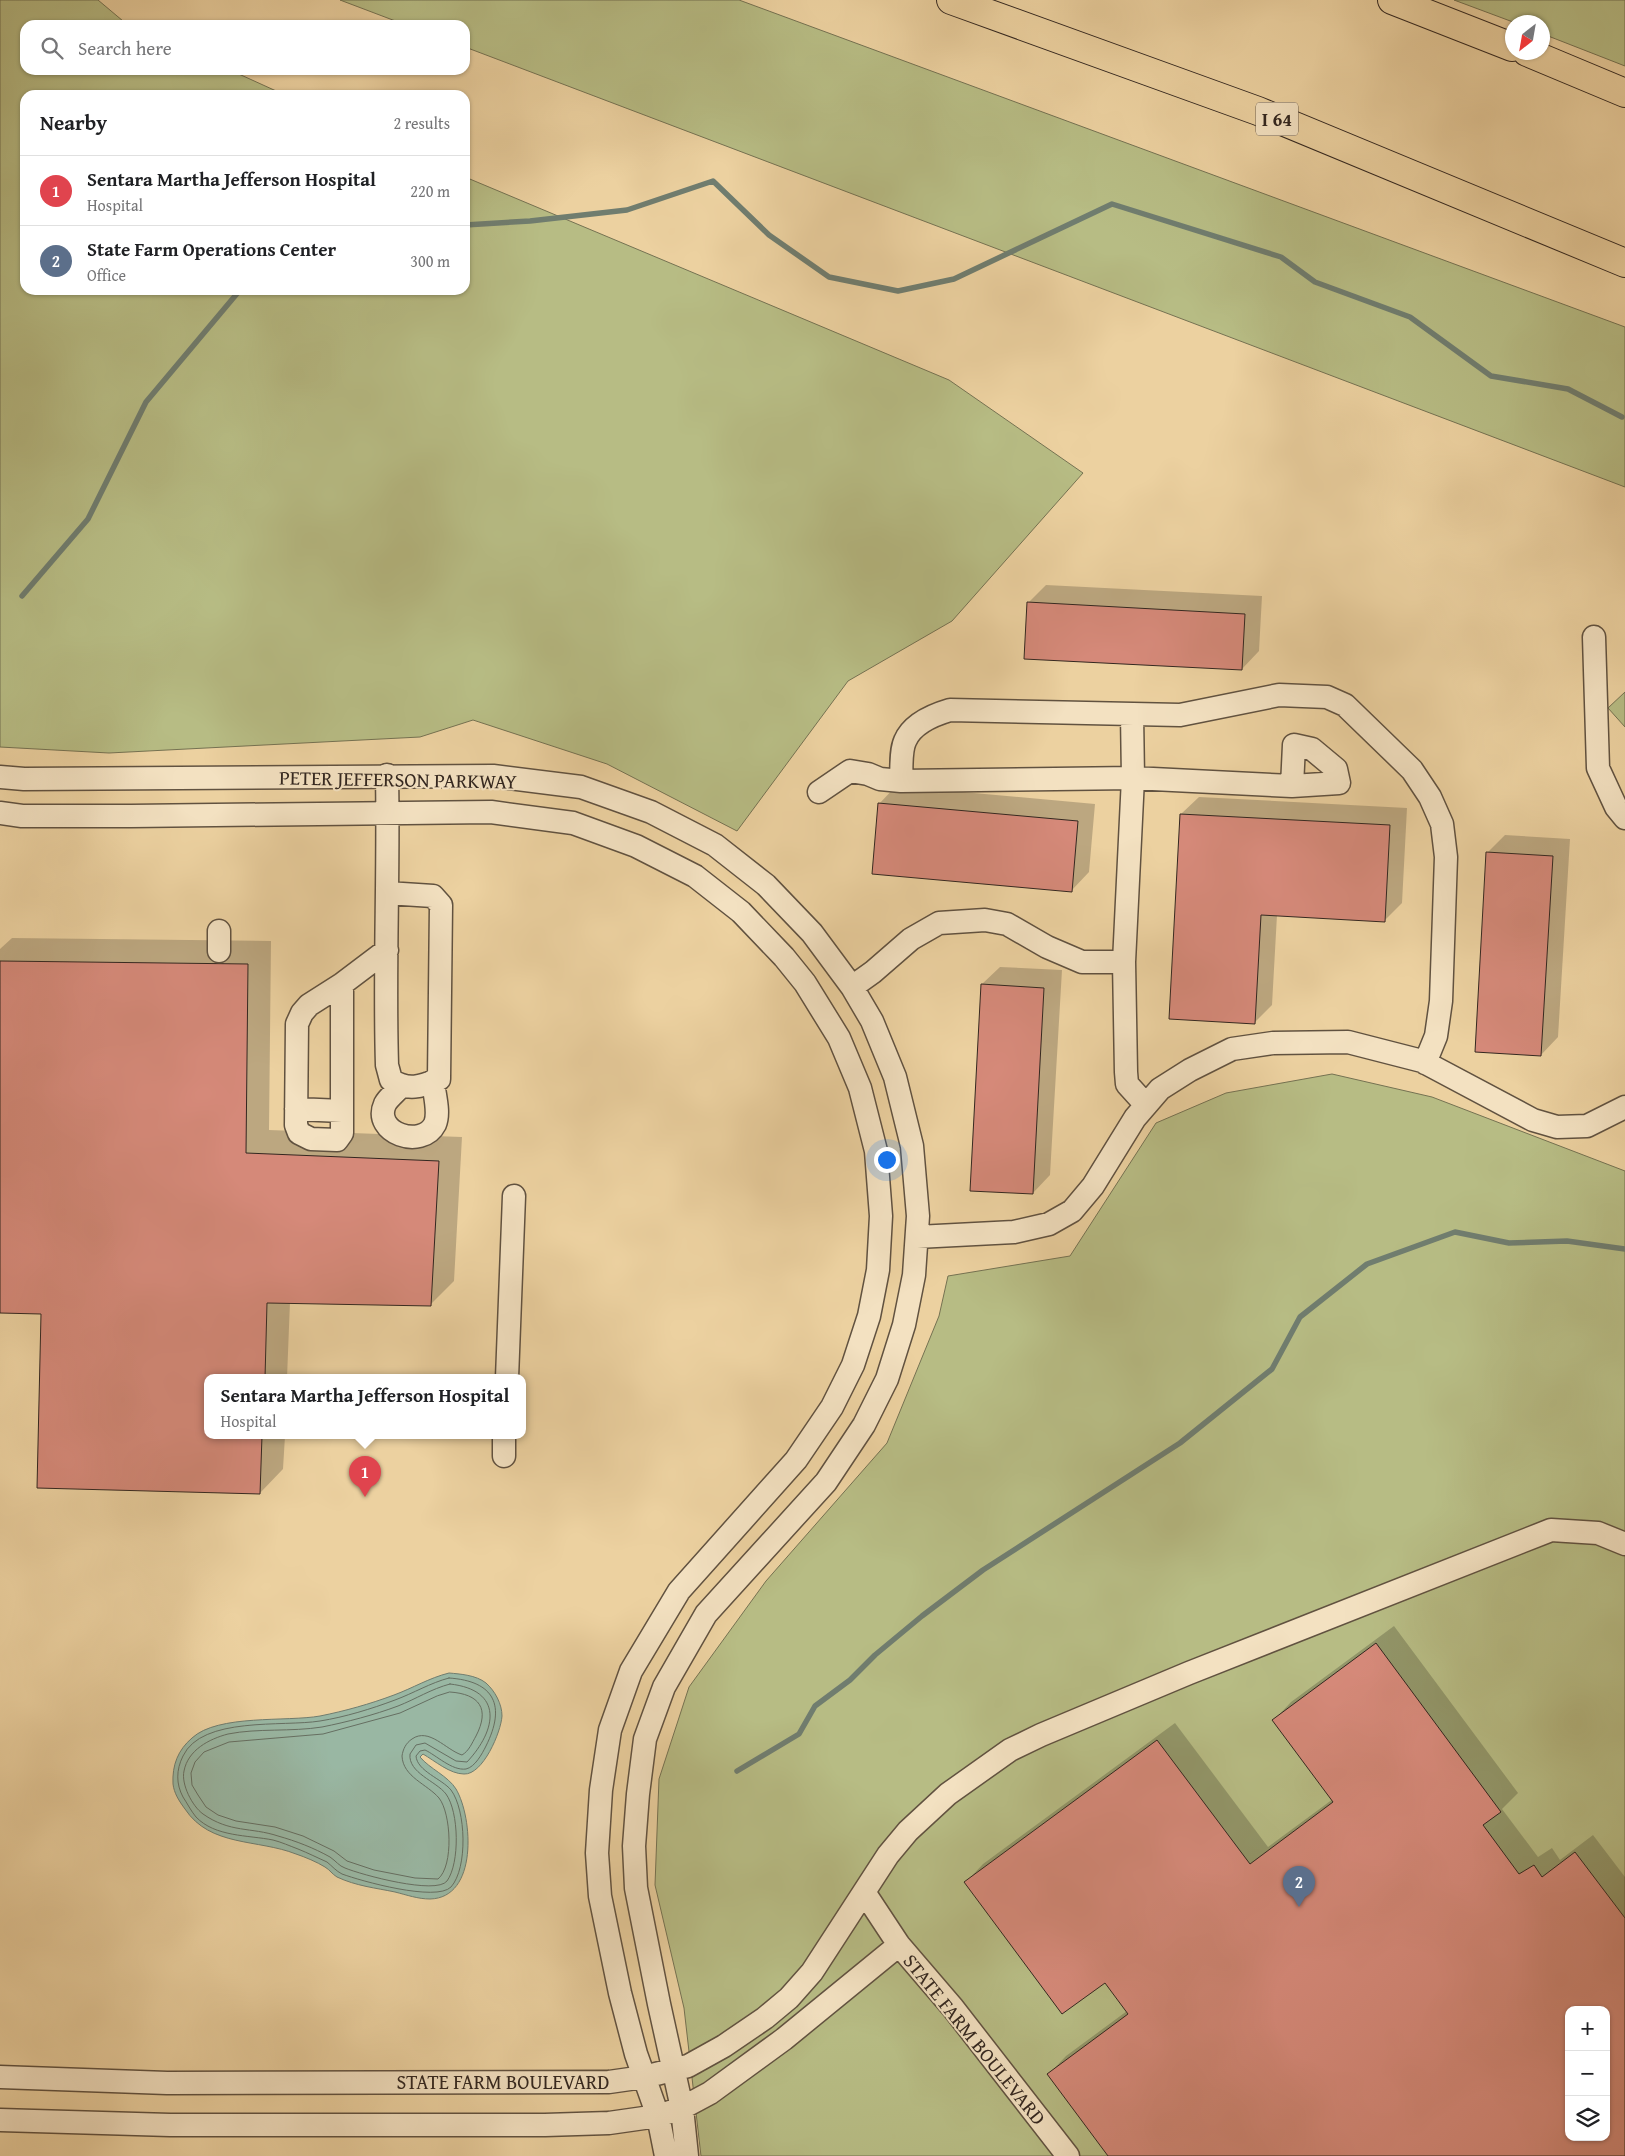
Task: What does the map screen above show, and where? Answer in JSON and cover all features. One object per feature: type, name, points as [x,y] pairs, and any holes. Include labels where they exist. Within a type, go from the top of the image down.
[{"type":"highway","name":"I 64","points":[[952,0],[1258,111],[1625,263]]},
{"type":"highway","points":[[1392,0],[1505,44]]},
{"type":"highway","points":[[1546,60],[1621,91]]},
{"type":"street","points":[[1594,637],[1598,768],[1616,807],[1625,818]]},
{"type":"street","points":[[902,781],[904,742],[912,731],[931,716],[950,710],[1180,715],[1279,695],[1327,697],[1345,705],[1412,770],[1430,797],[1442,824],[1446,857],[1441,1001],[1436,1036],[1425,1063]]},
{"type":"street","points":[[1132,714],[1132,778],[1124,962],[1128,1084],[1146,1106]]},
{"type":"street","points":[[819,792],[850,772],[868,774],[880,779],[902,781],[1132,778],[1292,786]]},
{"type":"street","points":[[387,893],[432,896],[440,905],[439,1079],[418,1088],[400,1086],[391,1080],[387,1066],[387,893],[388,776]]},
{"type":"street","name":"PETER JEFFERSON PARKWAY","points":[[0,777],[24,779],[493,776],[581,787],[651,812],[715,846],[766,885],[812,933],[852,987],[872,1021],[895,1077],[912,1146],[918,1216],[914,1275],[904,1325],[887,1379],[864,1425],[826,1482],[706,1614],[664,1687],[646,1739],[638,1794],[634,1846],[636,1888],[682,2108],[687,2156]]},
{"type":"street","name":"PETER JEFFERSON PARKWAY","points":[[0,813],[22,816],[131,816],[491,812],[573,823],[636,846],[695,876],[741,912],[784,957],[805,983],[839,1038],[860,1088],[876,1151],[881,1216],[878,1270],[869,1316],[853,1365],[832,1407],[796,1460],[679,1591],[631,1671],[610,1730],[601,1790],[597,1853],[600,1896],[620,1993],[644,2077],[658,2116],[666,2156]]},
{"type":"street","points":[[852,987],[873,972],[911,939],[939,923],[985,920],[1007,924],[1047,947],[1082,962],[1124,962]]},
{"type":"street","points":[[342,984],[342,1133],[337,1140],[311,1139],[299,1133],[296,1125],[297,1024],[302,1013],[309,1005],[342,984],[387,950]]},
{"type":"street","points":[[917,1237],[1014,1232],[1049,1224],[1072,1211],[1093,1186],[1135,1118],[1160,1088],[1190,1070],[1232,1049],[1273,1043],[1348,1042],[1425,1063],[1533,1120],[1557,1127],[1587,1126],[1625,1107]]},
{"type":"street","points":[[400,1086],[385,1104],[384,1115],[387,1124],[395,1133],[406,1138],[415,1137],[426,1132],[434,1125],[437,1115],[433,1081]]},
{"type":"street","points":[[296,1109],[342,1111]]},
{"type":"street","points":[[507,1374],[514,1196]]},
{"type":"street","points":[[864,1892],[888,1855],[908,1831],[948,1794],[1010,1750],[1041,1735],[1206,1666],[1551,1530],[1598,1533],[1625,1544]]},
{"type":"street","name":"STATE FARM BOULEVARD","points":[[0,2077],[167,2083],[609,2082],[674,2071],[701,2060],[724,2046],[765,2018],[789,1998],[822,1956],[864,1892],[900,1945],[954,2008],[1068,2156]]},
{"type":"street","name":"STATE FARM BOULEVARD","points":[[0,2120],[170,2125],[545,2125],[609,2123],[658,2116],[682,2108],[710,2093],[784,2039],[900,1945]]},
{"type":"green space","points":[[0,0],[98,0],[122,20],[20,20],[20,75],[241,75],[274,90],[20,90],[20,295],[470,295],[470,179],[949,380],[1083,473],[952,621],[848,681],[737,831],[607,764],[473,720],[420,737],[109,753],[0,747]]},
{"type":"green space","points":[[340,0],[739,0],[1625,327],[1625,487],[470,49],[470,20],[393,20]]},
{"type":"green space","points":[[1454,0],[1625,0],[1625,66],[1550,37],[1550,15],[1505,15],[1505,19]]},
{"type":"green space","points":[[1625,692],[1625,727],[1608,708]]},
{"type":"green space","points":[[1332,1074],[1432,1097],[1625,1171],[1625,2156],[701,2156],[684,2008],[655,1885],[659,1779],[689,1687],[766,1581],[887,1443],[939,1316],[948,1276],[1070,1256],[1156,1123],[1226,1093]]},
{"type":"water","points":[[449,1673],[463,1674],[486,1683],[497,1698],[502,1716],[495,1742],[478,1768],[471,1772],[464,1774],[453,1772],[423,1754],[420,1757],[453,1784],[462,1802],[466,1818],[468,1836],[464,1871],[457,1885],[446,1895],[430,1899],[412,1897],[359,1885],[337,1877],[322,1865],[300,1855],[221,1836],[195,1821],[176,1794],[173,1777],[177,1758],[187,1743],[204,1730],[235,1722],[306,1718],[339,1712],[385,1698]]},
{"type":"building","points":[[1027,602],[1245,614],[1242,670],[1024,659]]},
{"type":"building","points":[[878,803],[1078,821],[1072,892],[872,874]]},
{"type":"building","points":[[1180,814],[1390,825],[1385,922],[1261,915],[1255,1024],[1169,1019]]},
{"type":"building","points":[[1486,852],[1553,856],[1541,1056],[1475,1052]]},
{"type":"building","points":[[0,961],[248,964],[246,1153],[439,1161],[431,1306],[267,1303],[265,1374],[204,1374],[204,1439],[262,1439],[260,1494],[37,1488],[41,1314],[0,1313]]},
{"type":"building","points":[[981,984],[1044,988],[1033,1194],[970,1191]]},
{"type":"building","points":[[1376,1643],[1501,1812],[1483,1825],[1519,1874],[1534,1865],[1542,1877],[1575,1852],[1625,1918],[1625,2156],[1108,2156],[1047,2074],[1128,2014],[1105,1983],[1062,2014],[964,1882],[1157,1740],[1250,1864],[1333,1802],[1272,1720]]},
{"type":"waterway","points":[[470,225],[530,221],[627,210],[713,181],[769,235],[829,277],[898,291],[954,279],[1112,204],[1281,257],[1315,282],[1410,317],[1491,376],[1568,389],[1622,417]]},
{"type":"waterway","points":[[22,596],[88,519],[146,402],[236,295]]},
{"type":"waterway","points":[[737,1771],[799,1734],[815,1706],[850,1680],[875,1655],[922,1616],[983,1570],[1180,1443],[1272,1369],[1300,1317],[1367,1264],[1455,1232],[1509,1243],[1567,1241],[1625,1249]]},
{"type":"place","name":"Sentara Martha Jefferson Hospital","points":[[365,1497]]},
{"type":"place","name":"State Farm Operations Center","points":[[1299,1907]]}]
